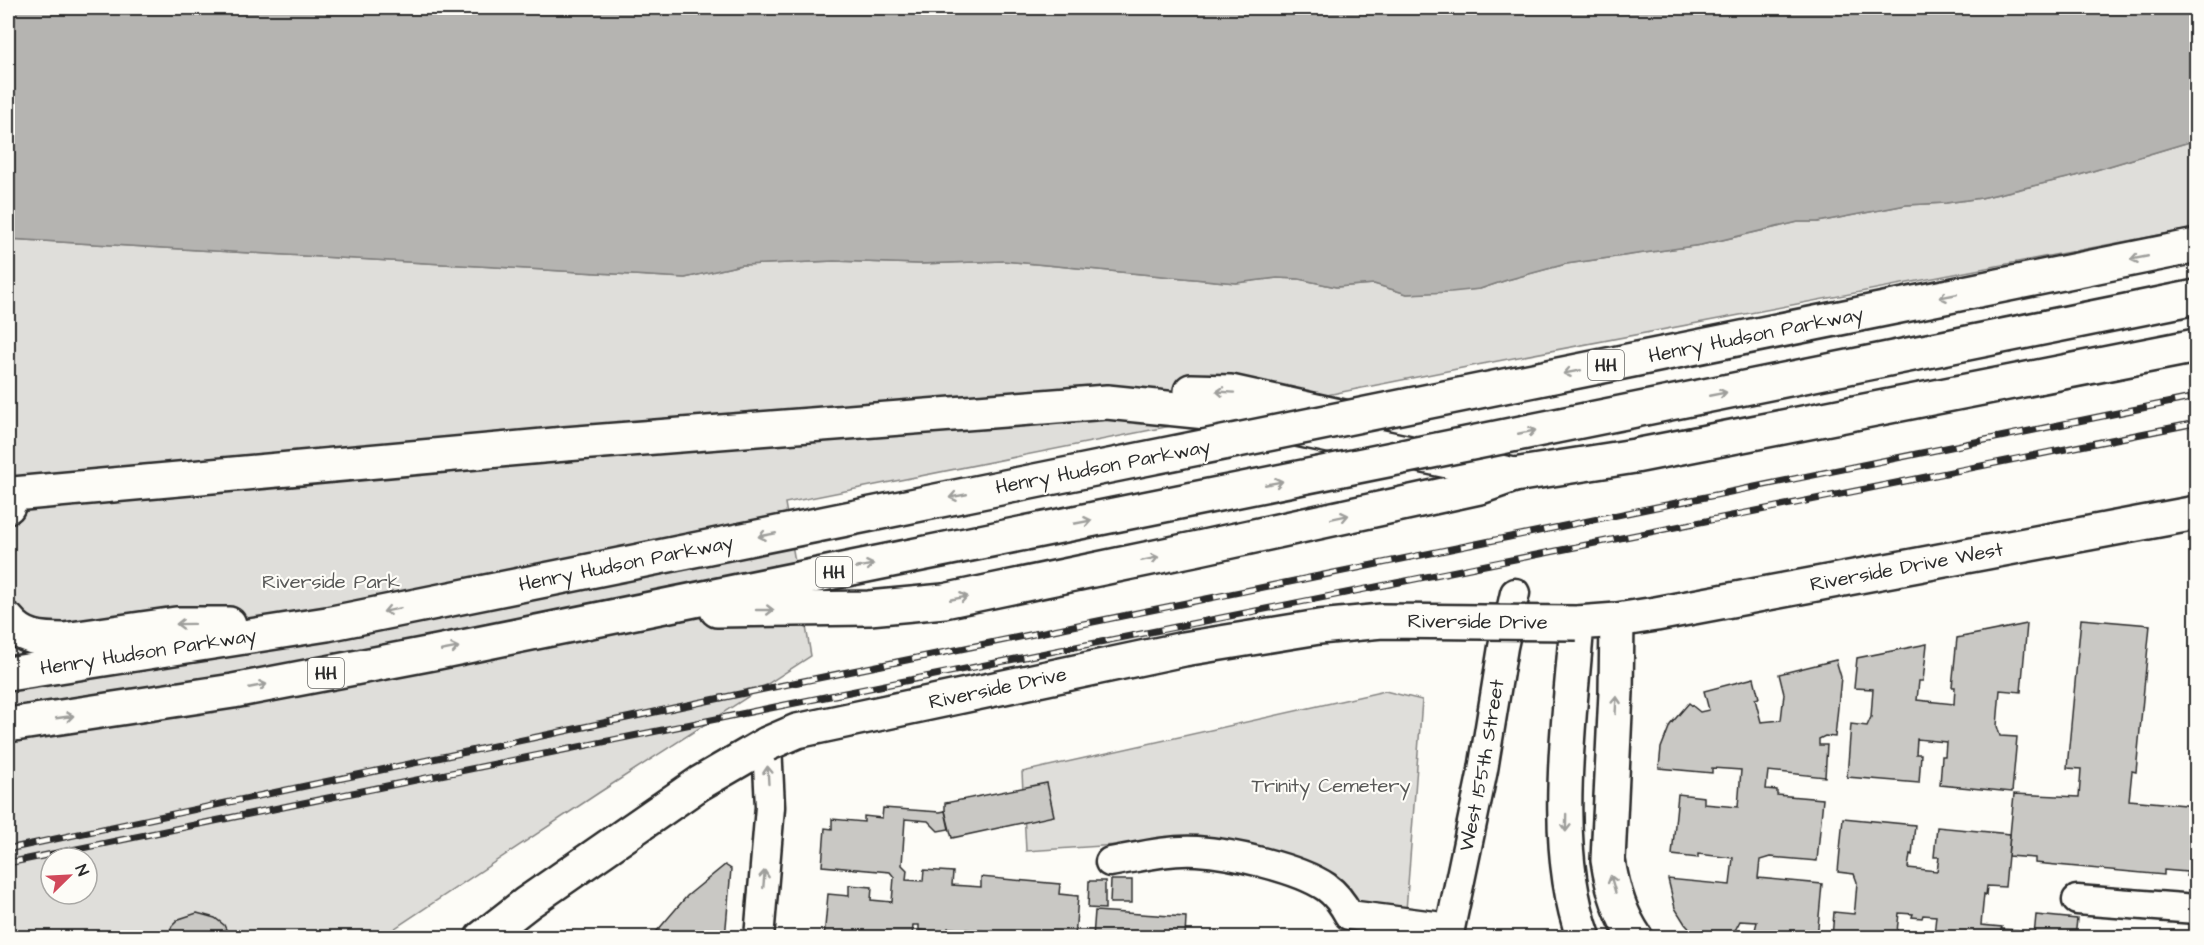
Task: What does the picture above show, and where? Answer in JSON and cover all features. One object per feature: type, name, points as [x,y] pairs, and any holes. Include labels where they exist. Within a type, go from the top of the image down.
[{"type":"main road","name":"Henry Hudson Parkway","points":[[8,674],[327,624],[2196,246]]},
{"type":"main road","name":"HH","points":[[8,725],[233,691],[2196,297]]},
{"type":"main road","points":[[643,610],[835,610],[907,606],[944,601],[1480,487],[1514,476],[1635,456],[2196,346]]},
{"type":"main road","points":[[9,498],[565,444],[1107,402],[1151,391],[1231,392],[1530,460],[1580,464]]},
{"type":"main road","points":[[1107,402],[1226,414],[1514,476]]},
{"type":"main road","name":"Riverside Drive West","points":[[1617,620],[2196,513]]},
{"type":"main road","points":[[8,620],[15,630],[31,638],[46,640],[64,640],[176,624],[327,624]]},
{"type":"main road","points":[[1617,620],[1608,860],[1611,882],[1628,927],[1635,938]]},
{"type":"main road","name":"Riverside Drive","points":[[482,938],[527,903],[718,772],[767,744],[797,731],[1184,649],[1319,627],[1382,621],[1577,623],[1617,620]]},
{"type":"main road","name":"Riverside Drive","points":[[1577,623],[1567,765],[1565,849],[1574,905],[1584,938]]},
{"type":"street","name":"West 155th Street","points":[[1449,933],[1483,770],[1503,647],[1515,593]]},
{"type":"street","points":[[759,938],[770,807],[767,744]]},
{"type":"street","points":[[1110,862],[1173,852],[1196,851],[1221,854],[1303,874],[1340,899],[1346,926],[1449,933]]},
{"type":"street","points":[[2077,900],[2196,909]]},
{"type":"green space","name":"Riverside Park","points":[[2196,140],[2196,228],[1477,365],[785,503],[811,656],[389,932],[373,938],[8,937],[8,239],[685,278],[741,265],[834,261],[919,264],[1003,261],[1236,283],[1277,278],[1299,279],[1336,287],[1374,284],[1407,294],[1480,289],[1566,264],[1701,245],[1798,222],[1818,222],[1906,205],[1981,198],[2076,176]]},
{"type":"green space","name":"Trinity Cemetery","points":[[1385,691],[1422,700],[1404,937],[1369,937],[1369,930],[1351,889],[1306,863],[1193,840],[1026,851],[1022,772]]},
{"type":"shaded area","points":[[8,8],[2196,8],[2196,140],[2076,176],[1981,198],[1906,205],[1818,222],[1798,222],[1701,245],[1566,264],[1480,289],[1407,294],[1374,284],[1336,287],[1299,279],[1277,278],[1236,283],[1003,261],[919,264],[834,261],[741,265],[685,278],[8,239]]},
{"type":"building","points":[[2081,619],[2150,625],[2136,772],[2132,771],[2129,800],[2196,806],[2196,877],[2186,876],[2187,872],[2164,870],[2164,875],[2035,863],[2035,858],[2008,856],[2014,794],[2079,797],[2081,769],[2067,768]]},
{"type":"building","points":[[2027,624],[2021,692],[2000,690],[1997,726],[2000,736],[2017,737],[2012,792],[1940,785],[1942,756],[1945,756],[1946,742],[1917,739],[1916,754],[1921,754],[1919,783],[1847,777],[1851,724],[1867,726],[1871,717],[1873,689],[1854,688],[1857,658],[1927,644],[1923,681],[1919,681],[1917,700],[1954,704],[1955,687],[1952,687],[1957,638]]},
{"type":"building","points":[[1836,660],[1841,677],[1835,737],[1825,736],[1819,739],[1819,745],[1827,745],[1825,777],[1768,771],[1766,789],[1777,790],[1777,795],[1823,799],[1817,861],[1770,857],[1760,860],[1758,878],[1822,884],[1817,938],[1753,938],[1757,922],[1740,921],[1731,938],[1698,938],[1675,908],[1668,879],[1730,885],[1733,858],[1698,854],[1698,858],[1672,855],[1678,794],[1704,797],[1704,804],[1738,807],[1741,770],[1712,768],[1712,773],[1659,768],[1661,748],[1670,725],[1689,703],[1700,712],[1709,710],[1704,691],[1754,678],[1759,698],[1755,699],[1761,722],[1781,720],[1784,694],[1779,674]]},
{"type":"building","points":[[1047,783],[1054,816],[952,838],[945,803]]},
{"type":"building","points":[[883,808],[945,811],[949,829],[938,831],[928,821],[905,819],[902,865],[907,870],[906,880],[923,881],[924,870],[953,872],[952,885],[981,887],[981,877],[1060,884],[1059,894],[1078,896],[1075,938],[1017,938],[1000,936],[1000,932],[948,928],[948,933],[919,930],[919,925],[913,925],[912,938],[824,938],[828,894],[849,896],[849,885],[872,887],[871,900],[892,902],[894,877],[890,872],[822,866],[825,828],[832,829],[832,819],[864,822],[864,816],[882,818]]},
{"type":"building","points":[[1843,818],[1915,825],[1912,855],[1910,854],[1908,868],[1937,871],[1939,857],[1934,857],[1937,827],[2010,834],[2005,887],[1987,886],[1981,925],[2002,927],[2000,938],[1930,938],[1930,935],[1934,935],[1936,916],[1923,915],[1922,918],[1912,917],[1913,914],[1899,913],[1897,932],[1901,932],[1901,938],[1832,938],[1834,912],[1854,914],[1855,907],[1857,882],[1854,874],[1838,872]]},
{"type":"building","points":[[725,865],[731,869],[725,938],[651,938],[687,896]]},
{"type":"building","points":[[1111,880],[1132,880],[1132,903],[1110,903]]},
{"type":"building","points":[[1089,881],[1105,881],[1105,909],[1088,908]]},
{"type":"building","points":[[1095,911],[1186,917],[1185,938],[1093,938]]},
{"type":"building","points":[[197,913],[215,918],[224,925],[230,938],[167,938],[172,926],[179,919]]},
{"type":"building","points":[[2036,915],[2077,919],[2075,938],[2000,938],[2001,929],[2018,930],[2018,934],[2034,936]]},
{"type":"railway","points":[[8,849],[735,695],[2196,397]]},
{"type":"railway","points":[[8,863],[2196,423]]}]
